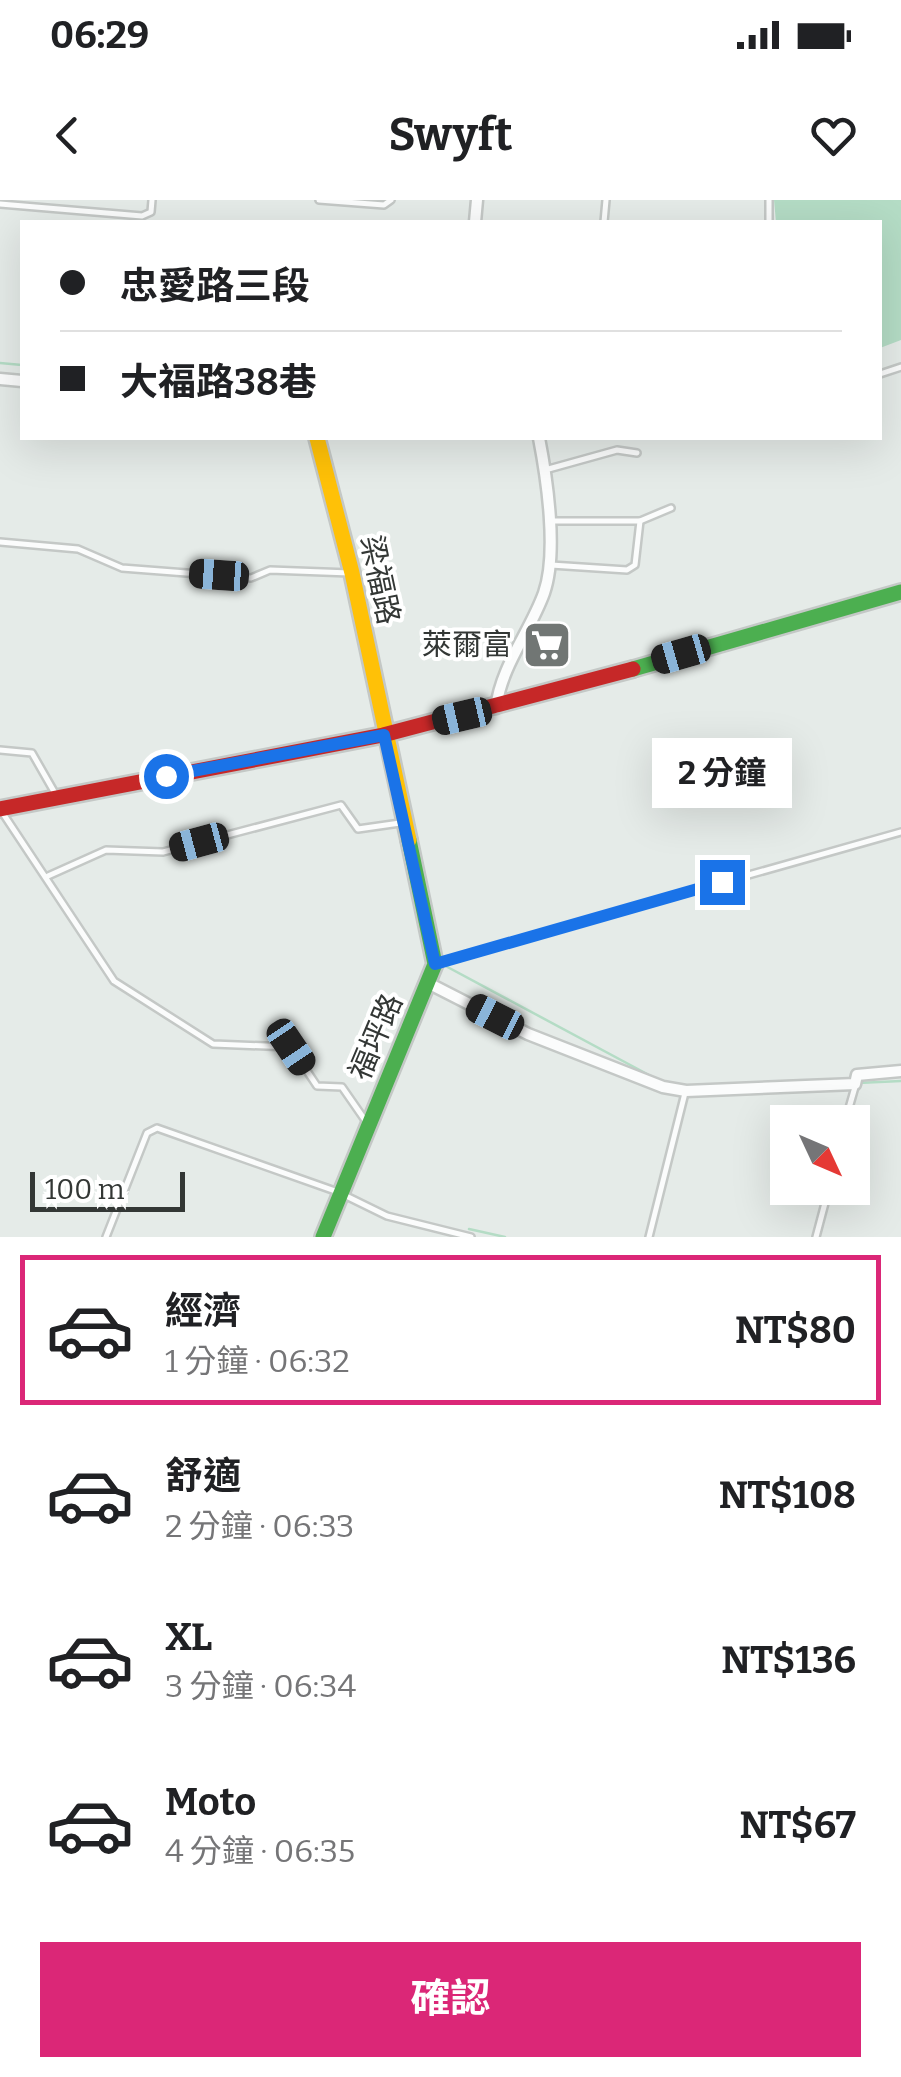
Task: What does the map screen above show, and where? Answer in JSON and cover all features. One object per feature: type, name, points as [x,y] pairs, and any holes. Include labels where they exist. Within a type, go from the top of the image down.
[{"type":"main road","name":"梁福路","points":[[318,440],[387,734]]},
{"type":"main road","points":[[0,809],[387,734],[496,708],[901,592]]},
{"type":"main road","points":[[387,734],[435,964]]},
{"type":"main road","name":"福坪路","points":[[323,1237],[338,1192],[435,964]]},
{"type":"street","points":[[496,708],[499,686],[544,592],[550,565],[545,470],[539,440]]},
{"type":"street","points":[[428,984],[528,1034],[663,1087],[686,1090],[855,1084],[857,1075],[864,1072],[901,1071]]},
{"type":"lane","points":[[0,204],[142,216],[151,212],[152,200]]},
{"type":"lane","points":[[318,200],[384,206],[392,200]]},
{"type":"lane","points":[[545,470],[617,450],[638,453]]},
{"type":"lane","points":[[547,521],[640,522],[671,508]]},
{"type":"lane","points":[[550,565],[627,570],[635,565],[640,522]]},
{"type":"lane","points":[[0,542],[78,549],[122,568],[252,578],[270,570],[352,573]]},
{"type":"lane","points":[[0,750],[32,753],[57,797]]},
{"type":"lane","points":[[48,876],[106,850],[164,852],[341,805],[358,829],[403,822]]},
{"type":"lane","points":[[0,809],[48,876],[114,982],[212,1044],[291,1047],[318,1086],[342,1087],[369,1126]]},
{"type":"lane","points":[[435,964],[901,832]]},
{"type":"lane","points":[[850,1105],[855,1084]]},
{"type":"lane","points":[[649,1237],[686,1090]]},
{"type":"lane","points":[[106,1237],[147,1133],[157,1128],[338,1192],[387,1216],[471,1237]]},
{"type":"lane","points":[[816,1237],[824,1205]]},
{"type":"shaded area","points":[[774,200],[901,200],[901,340],[882,347],[882,220],[776,220]]},
{"type":"waterway","points":[[0,363],[20,365]]},
{"type":"waterway","points":[[440,963],[662,1082]]},
{"type":"waterway","points":[[858,1083],[901,1081]]},
{"type":"waterway","points":[[469,1229],[505,1237]]},
{"type":"traffic: fast","points":[[633,669],[901,592]]},
{"type":"traffic: fast","points":[[323,1237],[435,964],[409,840]]},
{"type":"traffic: slow","points":[[318,440],[352,573],[409,840]]},
{"type":"traffic: jam","points":[[0,809],[383,735],[633,669]]},
{"type":"place","name":"萊爾富","points":[[547,645]]},
{"type":"route","points":[[166,776],[384,735],[435,964],[722,882]]}]
